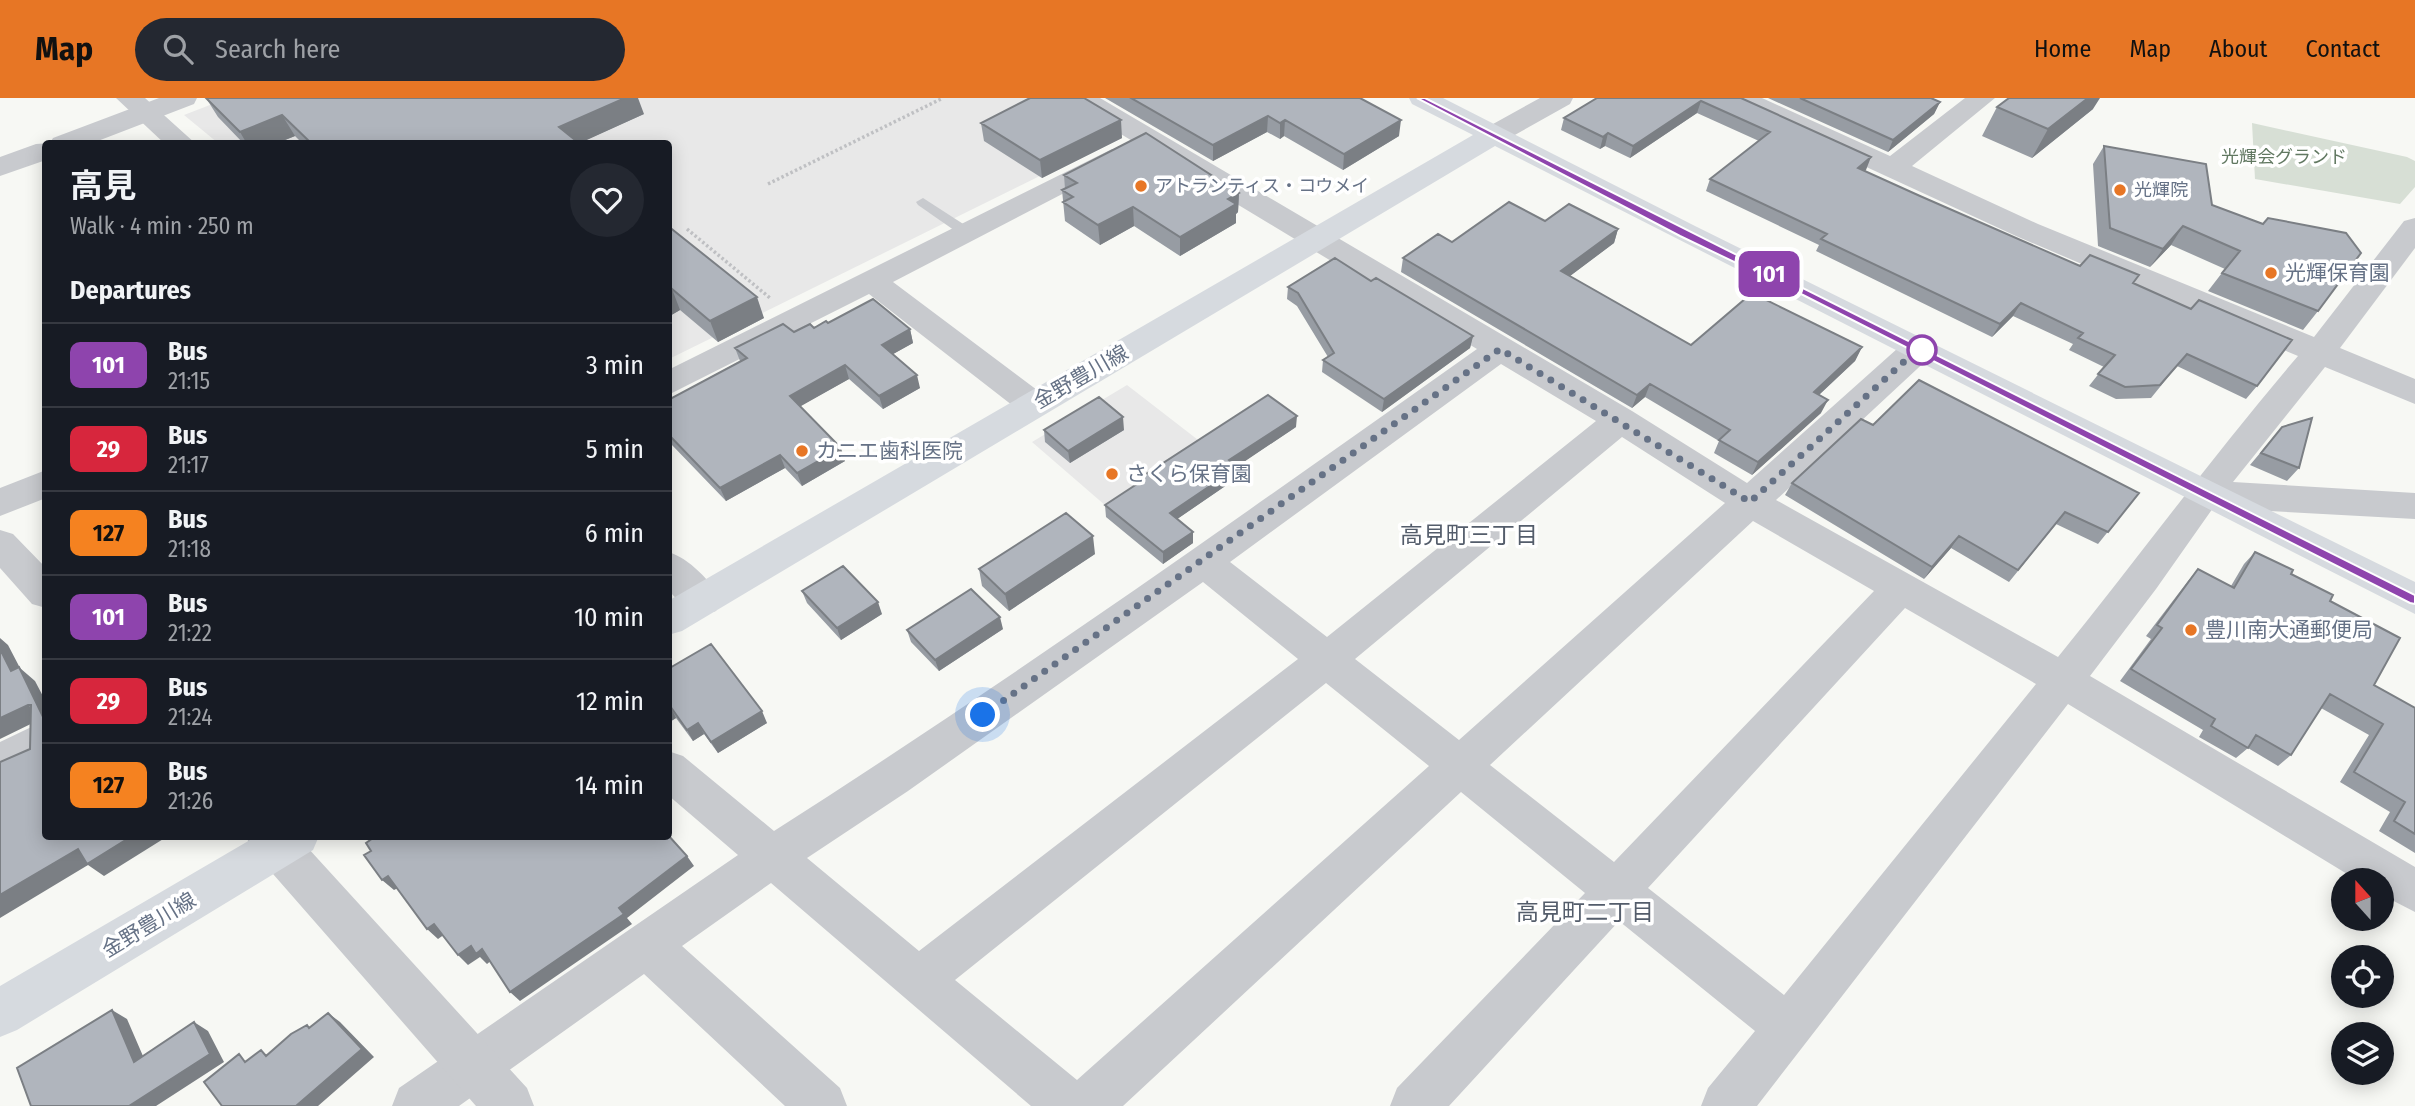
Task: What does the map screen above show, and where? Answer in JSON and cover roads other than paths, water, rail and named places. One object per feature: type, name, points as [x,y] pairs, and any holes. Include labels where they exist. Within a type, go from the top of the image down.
[{"type":"main road","points":[[1422,98],[1684,233],[1919,348],[2415,599]]},
{"type":"main road","name":"金野豊川線","points":[[672,618],[1494,135]]},
{"type":"main road","name":"金野豊川線","points":[[0,1013],[281,840]]},
{"type":"street","points":[[72,140],[138,105],[184,98]]},
{"type":"street","points":[[1081,98],[1620,420],[1750,502],[2061,679],[2415,891]]},
{"type":"street","points":[[1494,135],[1560,98]]},
{"type":"street","points":[[1741,98],[2027,230],[2415,392]]},
{"type":"street","points":[[1892,168],[1982,98]]},
{"type":"street","points":[[138,105],[177,140]]},
{"type":"street","points":[[672,382],[1148,138]]},
{"type":"street","points":[[0,167],[42,151]]},
{"type":"street","points":[[1726,1106],[2061,679],[2143,579],[2180,522],[2206,494],[2247,437],[2319,353],[2415,227]]},
{"type":"street","points":[[872,280],[1033,404]]},
{"type":"street","points":[[1086,1106],[1919,348]]},
{"type":"street","points":[[417,1106],[773,856],[892,778],[1203,561],[1500,349]]},
{"type":"street","points":[[920,979],[1325,661],[1620,420]]},
{"type":"street","points":[[0,503],[42,485]]},
{"type":"street","points":[[2206,494],[2415,506]]},
{"type":"street","points":[[0,544],[42,589]]},
{"type":"street","points":[[1203,561],[1787,1027]]},
{"type":"street","points":[[672,570],[702,600]]},
{"type":"street","points":[[1415,1106],[1901,587]]},
{"type":"street","points":[[0,762],[42,740]]},
{"type":"street","points":[[672,772],[1069,1106]]},
{"type":"street","points":[[281,840],[472,1067],[509,1106]]},
{"type":"street","points":[[647,945],[822,1106]]},
{"type":"lane","points":[[923,202],[966,232]]},
{"type":"place","name":"アトランティス・コウメイ","points":[[1141,186]]},
{"type":"place","name":"光輝院","points":[[2120,190]]},
{"type":"place","name":"光輝保育園","points":[[2271,273]]},
{"type":"place","name":"カニエ歯科医院","points":[[802,451]]},
{"type":"place","name":"さくら保育園","points":[[1112,474]]},
{"type":"place","name":"豊川南大通郵便局","points":[[2191,630]]},
{"type":"district","name":"高見町三丁目","points":[[1469,535]]},
{"type":"district","name":"高見町二丁目","points":[[1585,912]]},
{"type":"park label","name":"光輝会グランド","points":[[2284,157]]}]
